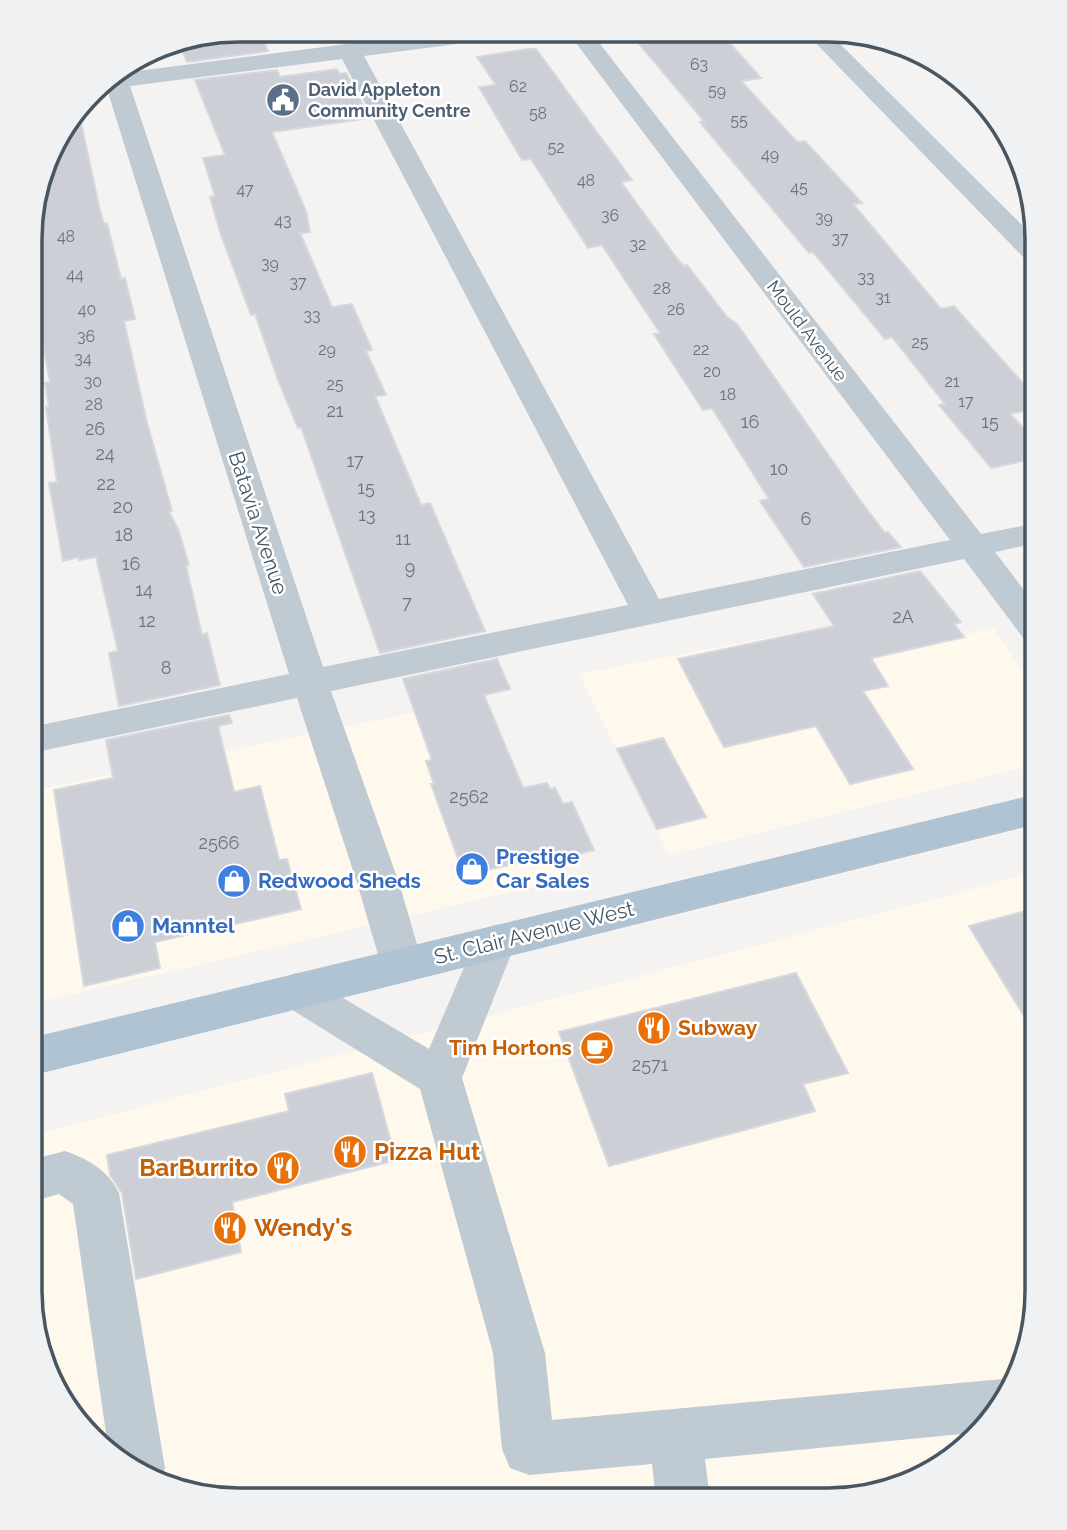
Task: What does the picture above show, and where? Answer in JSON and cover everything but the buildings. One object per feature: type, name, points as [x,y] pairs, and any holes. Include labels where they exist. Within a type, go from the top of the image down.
[{"type":"main road","name":"St. Clair Avenue West","points":[[42,1054],[1025,812]]},
{"type":"street","points":[[123,80],[414,42]]},
{"type":"street","name":"Mould Avenue","points":[[586,42],[1025,615]]},
{"type":"street","points":[[825,42],[1025,243]]},
{"type":"street","points":[[349,50],[650,614]]},
{"type":"street","name":"Batavia Avenue","points":[[111,90],[379,886],[402,965]]},
{"type":"street","points":[[42,738],[1025,536]]},
{"type":"street","points":[[495,942],[439,1079],[519,1353],[529,1449],[988,1406]]},
{"type":"street","points":[[296,991],[439,1079]]},
{"type":"street","points":[[42,1178],[65,1172],[94,1193],[137,1459]]},
{"type":"street","points":[[676,1436],[682,1488]]},
{"type":"shaded area","points":[[850,622],[878,655],[993,628],[1025,675],[1025,767],[669,855],[579,674]]},
{"type":"shaded area","points":[[485,698],[563,880],[42,1001],[42,789]]},
{"type":"shaded area","points":[[1025,875],[1025,1304],[1015,1355],[992,1401],[958,1439],[915,1468],[879,1481],[828,1488],[239,1488],[213,1486],[163,1473],[129,1455],[91,1421],[75,1401],[52,1355],[42,1304],[42,1133]]},
{"type":"place","name":"David Appleton Community Centre","points":[[283,100]]},
{"type":"place","name":"Prestige Car Sales","points":[[472,869]]},
{"type":"place","name":"Redwood Sheds","points":[[234,881]]},
{"type":"place","name":"Manntel","points":[[128,926]]},
{"type":"place","name":"Subway","points":[[654,1028]]},
{"type":"place","name":"Tim Hortons","points":[[597,1048]]},
{"type":"place","name":"Pizza Hut","points":[[350,1152]]},
{"type":"place","name":"BarBurrito","points":[[283,1168]]},
{"type":"place","name":"Wendy's","points":[[230,1228]]}]
